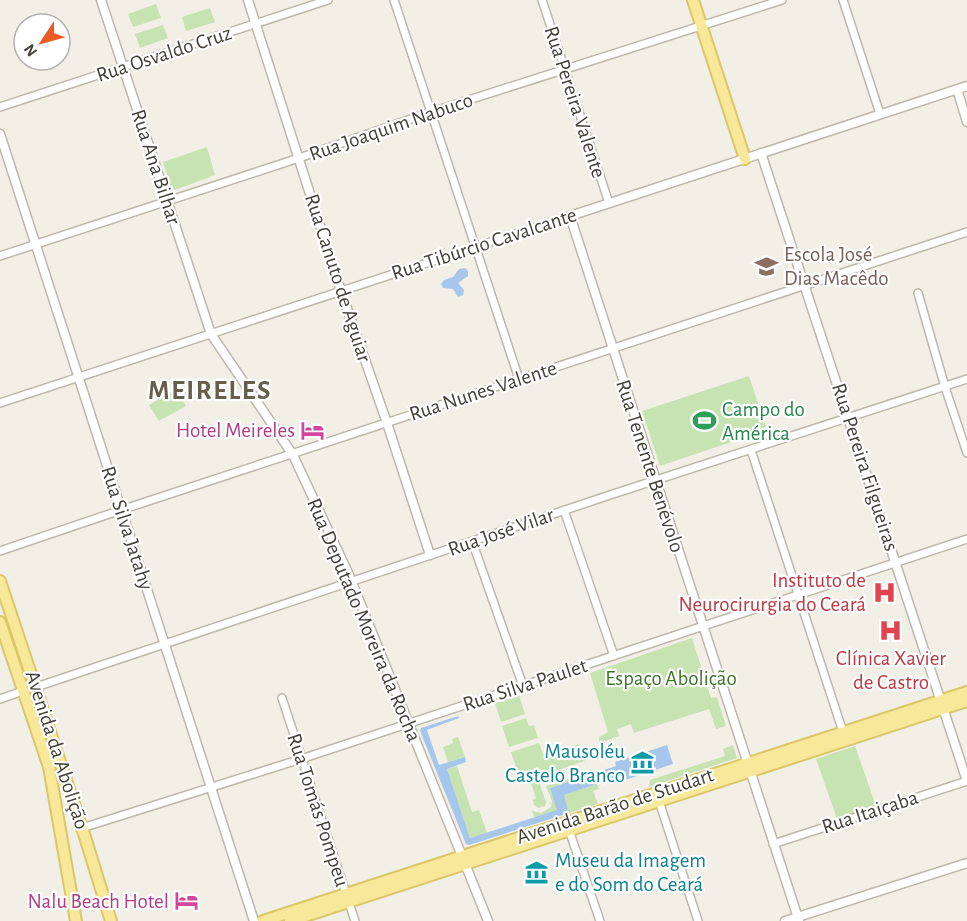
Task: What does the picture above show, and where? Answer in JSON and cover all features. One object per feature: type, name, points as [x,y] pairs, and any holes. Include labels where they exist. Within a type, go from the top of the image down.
[{"type":"main road","points":[[693,0],[745,159]]},
{"type":"main road","name":"Avenida da Abolição","points":[[0,581],[111,921]]},
{"type":"main road","name":"Avenida da Abolição","points":[[0,622],[49,767],[76,921]]},
{"type":"main road","name":"Avenida Barão de Studart","points":[[263,921],[347,897],[748,768],[942,704],[967,692]]},
{"type":"main road","name":"Avenida Barão de Studart","points":[[748,768],[843,732],[942,704],[967,701]]},
{"type":"main road","name":"Avenida Barão de Studart","points":[[290,921],[347,897]]},
{"type":"street","name":"Rua Ana Bilhar","points":[[101,0],[211,334]]},
{"type":"street","name":"Rua Canuto de Aguiar","points":[[248,0],[341,291],[430,555]]},
{"type":"street","name":"Rua Osvaldo Cruz","points":[[0,107],[328,0]]},
{"type":"street","points":[[394,0],[519,379]]},
{"type":"street","name":"Rua Pereira Valente","points":[[542,0],[609,203]]},
{"type":"street","name":"Rua Joaquim Nabuco","points":[[0,256],[299,158],[431,112],[782,0]]},
{"type":"street","points":[[843,0],[880,114]]},
{"type":"street","name":"Rua Tibúrcio Cavalcante","points":[[0,403],[967,86]]},
{"type":"street","points":[[957,89],[967,122]]},
{"type":"street","name":"Rua Silva Jatahy","points":[[0,134],[254,921]]},
{"type":"street","name":"Rua Pereira Filgueiras","points":[[761,153],[967,781]]},
{"type":"street","name":"Rua Tenente Benévolo","points":[[570,216],[798,919]]},
{"type":"street","name":"Rua Nunes Valente","points":[[0,551],[967,232]]},
{"type":"street","points":[[918,292],[945,387],[967,453]]},
{"type":"street","name":"Rua Deputado Moreira da Rocha","points":[[211,334],[293,454],[352,582],[488,921]]},
{"type":"street","name":"Rua José Vilar","points":[[36,687],[564,510],[967,379]]},
{"type":"street","points":[[751,450],[843,732]]},
{"type":"street","points":[[564,510],[614,656]]},
{"type":"street","name":"Rua Silva Paulet","points":[[82,828],[301,759],[967,539]]},
{"type":"street","points":[[472,541],[523,686]]},
{"type":"street","points":[[0,699],[23,691]]},
{"type":"street","name":"Rua Tomás Pompeu","points":[[282,698],[355,921]]},
{"type":"street","name":"Rua Itaiçaba","points":[[773,844],[967,781]]},
{"type":"street","points":[[658,797],[698,921]]},
{"type":"street","points":[[568,826],[600,921]]},
{"type":"street","points":[[785,921],[798,919],[967,863]]},
{"type":"green space","points":[[156,4],[161,18],[133,27],[128,14]]},
{"type":"green space","points":[[210,8],[215,22],[186,31],[182,17]]},
{"type":"green space","points":[[163,25],[168,38],[140,48],[135,34]]},
{"type":"green space","points":[[207,147],[215,175],[175,190],[171,188],[163,162]]},
{"type":"green space","name":"Campo do América","points":[[749,376],[767,430],[660,466],[642,411]]},
{"type":"green space","points":[[176,389],[186,406],[159,421],[149,405]]},
{"type":"green space","name":"Espaço Abolição","points":[[692,638],[711,698],[717,697],[726,726],[716,729],[709,709],[634,733],[631,724],[617,729],[619,736],[599,743],[599,737],[608,732],[590,673]]},
{"type":"green space","points":[[519,695],[525,714],[501,722],[495,703]]},
{"type":"green space","points":[[526,718],[529,726],[534,725],[538,738],[509,747],[502,726]]},
{"type":"green space","points":[[458,737],[465,757],[448,762],[443,747],[453,743],[452,739]]},
{"type":"green space","points":[[539,743],[544,756],[579,744],[585,761],[521,782],[511,752]]},
{"type":"green space","points":[[733,745],[737,758],[649,787],[650,780],[725,756],[723,749]]},
{"type":"green space","points":[[855,746],[876,806],[837,819],[816,759]]},
{"type":"green space","points":[[457,766],[472,812],[479,810],[487,833],[470,838],[447,769]]},
{"type":"green space","points":[[593,771],[594,774],[550,788],[558,810],[535,818],[532,811],[541,813],[551,807],[552,801],[546,786]]},
{"type":"green space","points":[[539,782],[546,802],[545,806],[539,808],[534,805],[533,800],[536,798],[531,784]]},
{"type":"green space","points":[[597,784],[599,789],[593,791],[598,804],[569,813],[563,795]]},
{"type":"water","points":[[465,268],[468,276],[458,283],[464,290],[463,295],[458,297],[453,289],[443,288],[441,284],[444,280],[453,277],[459,269]]},
{"type":"water","points":[[458,716],[459,718],[427,730],[439,765],[465,757],[466,762],[447,769],[470,838],[557,810],[550,788],[616,766],[615,762],[667,745],[673,764],[622,781],[620,776],[564,795],[569,813],[469,845],[466,844],[420,731],[421,728]]},
{"type":"place","name":"Escola José Dias Macêdo","points":[[766,266]]},
{"type":"place","name":"Campo do América","points":[[704,421]]},
{"type":"place","name":"Hotel Meireles","points":[[313,430]]},
{"type":"place","name":"Instituto de Neurocirurgia do Ceará","points":[[884,592]]},
{"type":"place","name":"Clínica Xavier de Castro","points":[[891,630]]},
{"type":"place","name":"Mausoléu Castelo Branco","points":[[643,763]]},
{"type":"place","name":"Museu da Imagem e do Som do Ceará","points":[[537,872]]},
{"type":"place","name":"Nalu Beach Hotel","points":[[187,901]]},
{"type":"district","name":"MEIRELES","points":[[210,390]]}]
